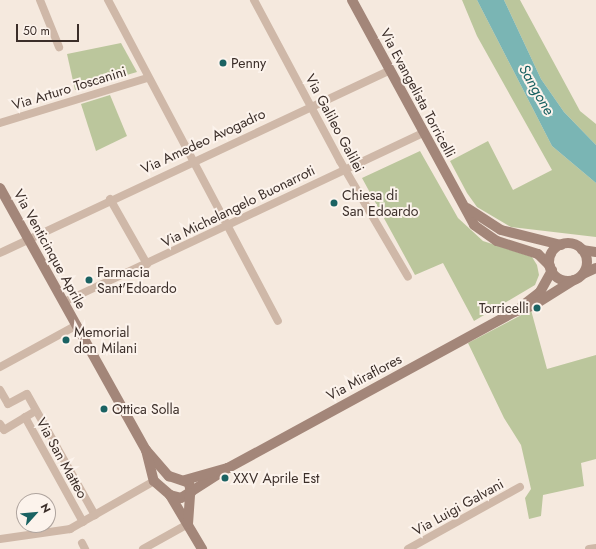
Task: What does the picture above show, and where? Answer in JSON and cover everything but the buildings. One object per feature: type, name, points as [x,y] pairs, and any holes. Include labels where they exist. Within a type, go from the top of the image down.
[{"type":"street","points":[[40,0],[59,47]]},
{"type":"street","points":[[108,0],[147,78],[278,321]]},
{"type":"street","name":"Via Galileo Galilei","points":[[254,0],[345,170],[408,277]]},
{"type":"street","name":"Via Evangelista Torricelli","points":[[352,0],[458,200],[474,225],[496,241],[538,254],[551,268]]},
{"type":"street","name":"Via Amedeo Avogadro","points":[[0,253],[110,199],[311,105],[390,70]]},
{"type":"street","name":"Via Arturo Toscanini","points":[[0,123],[147,78]]},
{"type":"street","name":"Via Michelangelo Buonarroti","points":[[64,302],[423,133]]},
{"type":"street","name":"Via Venticinque Aprile","points":[[0,188],[146,450],[162,469]]},
{"type":"street","points":[[110,199],[147,264]]},
{"type":"street","name":"Via Evangelista Torricelli","points":[[458,200],[477,217],[501,230],[561,245]]},
{"type":"street","points":[[582,250],[587,264],[578,277],[559,278],[551,268],[551,256],[561,245],[571,243],[582,250],[596,252]]},
{"type":"street","name":"Via Miraflores","points":[[190,493],[228,468],[514,312],[540,292],[551,268]]},
{"type":"street","name":"Via Miraflores","points":[[514,312],[534,305],[578,277],[596,268]]},
{"type":"street","points":[[0,367],[77,324]]},
{"type":"street","name":"Via San Matteo","points":[[0,390],[8,404],[27,394],[95,515]]},
{"type":"street","name":"Via San Matteo","points":[[36,411],[25,417],[83,522]]},
{"type":"street","points":[[0,424],[4,430],[25,417]]},
{"type":"street","name":"Via Venticinque Aprile","points":[[146,450],[154,479]]},
{"type":"street","name":"Via Miraflores","points":[[184,480],[228,468]]},
{"type":"street","points":[[0,539],[70,528],[83,522],[154,479],[162,469],[169,476],[184,480],[190,493],[188,524]]},
{"type":"street","points":[[154,479],[170,495],[202,549]]},
{"type":"street","name":"Via Luigi Galvani","points":[[408,549],[520,487]]},
{"type":"street","points":[[170,495],[179,498],[190,493]]},
{"type":"street","points":[[143,549],[188,524]]},
{"type":"street","points":[[588,549],[596,548]]},
{"type":"green space","points":[[462,0],[477,0],[552,146],[596,183],[596,237],[511,227],[477,207],[467,193],[450,161],[488,141],[513,190],[552,170],[477,36]]},
{"type":"green space","points":[[504,0],[520,0],[580,111],[596,124],[596,145],[564,112],[541,79]]},
{"type":"green space","points":[[121,43],[137,72],[75,90],[67,54]]},
{"type":"green space","points":[[110,95],[127,136],[96,151],[81,104]]},
{"type":"green space","points":[[420,151],[458,218],[483,241],[532,257],[537,265],[539,275],[535,285],[474,321],[443,263],[415,275],[362,178]]},
{"type":"green space","points":[[531,310],[547,369],[596,355],[596,459],[581,463],[584,486],[543,495],[541,516],[529,519],[525,498],[531,489],[521,445],[504,418],[468,343]]},
{"type":"water","name":"Sangone","points":[[477,0],[504,0],[541,79],[564,112],[596,145],[596,183],[552,146]]},
{"type":"place","name":"Penny","points":[[223,63]]},
{"type":"place","name":"Chiesa di San Edoardo","points":[[334,203]]},
{"type":"place","name":"Farmacia Sant'Edoardo","points":[[89,280]]},
{"type":"place","name":"Torricelli","points":[[537,308]]},
{"type":"place","name":"Memorial don Milani","points":[[66,340]]},
{"type":"place","name":"Ottica Solla","points":[[104,409]]},
{"type":"place","name":"XXV Aprile Est","points":[[225,478]]}]
